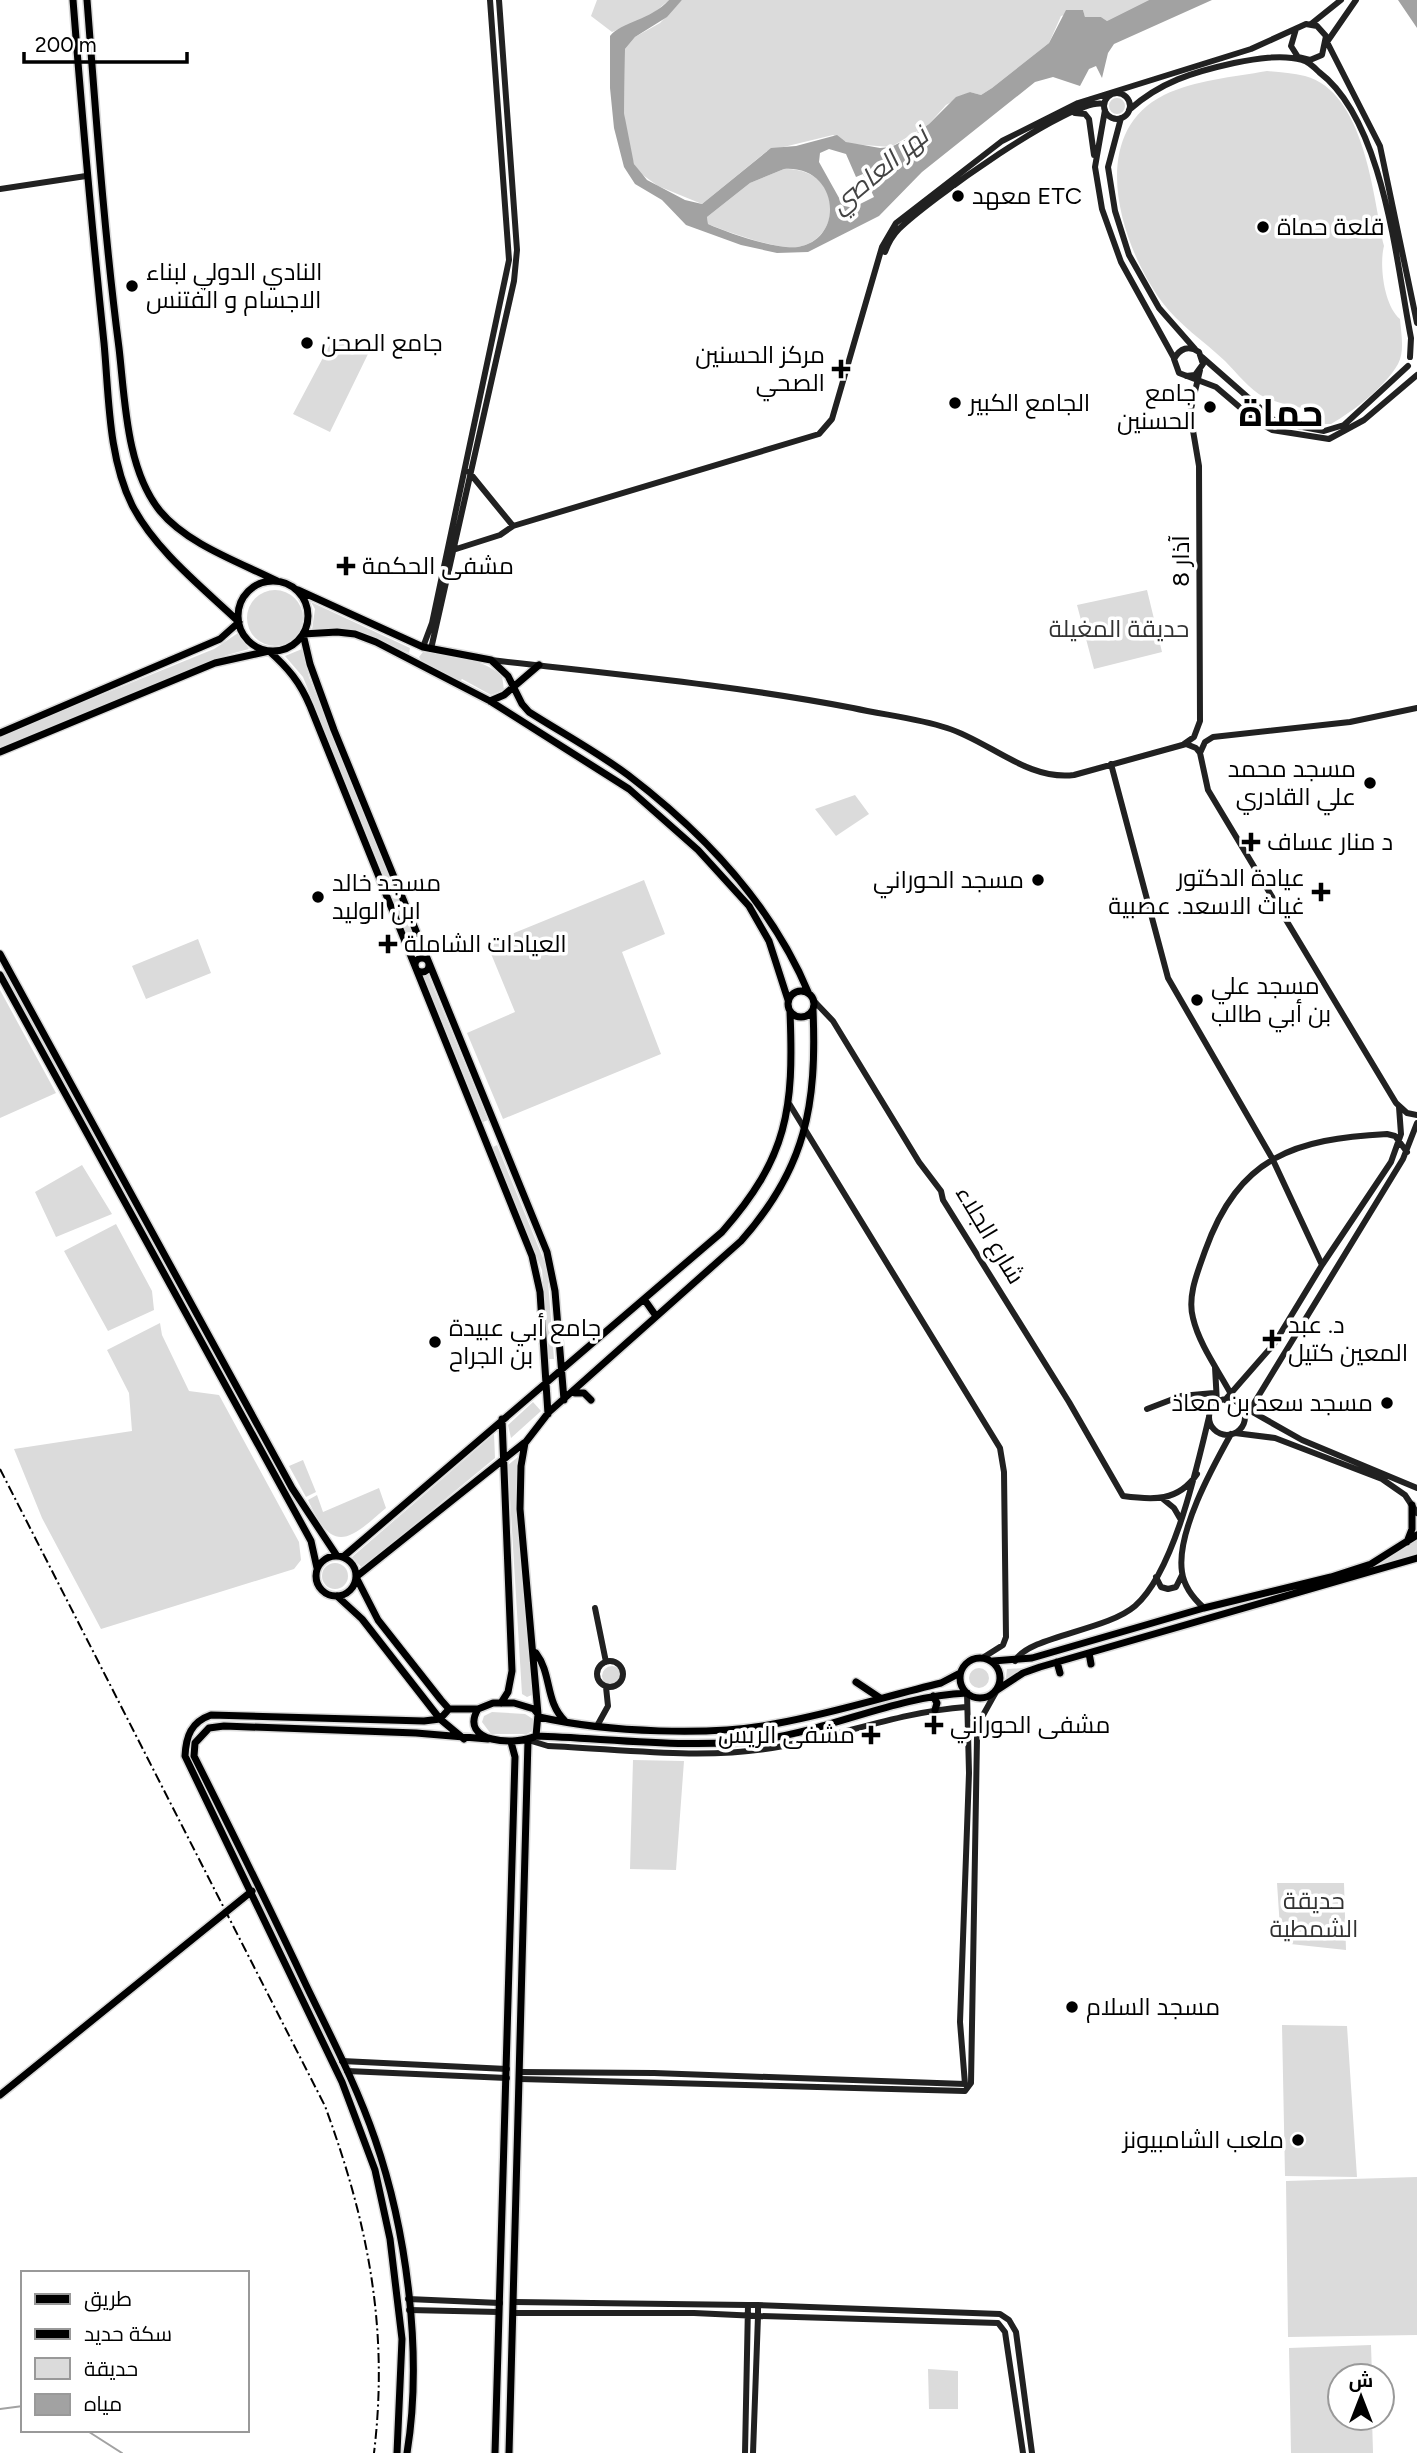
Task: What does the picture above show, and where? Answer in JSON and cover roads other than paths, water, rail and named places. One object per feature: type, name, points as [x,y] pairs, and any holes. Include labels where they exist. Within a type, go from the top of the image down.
[{"type":"main road","points":[[73,0],[86,176],[113,429],[122,480],[131,503],[150,531],[239,622],[249,642],[269,651],[300,682],[532,1256],[541,1304],[548,1414]]},
{"type":"main road","points":[[87,0],[96,148],[126,408],[140,471],[151,498],[174,524],[277,581],[427,648],[491,660],[768,694],[935,725],[963,734],[1028,767],[1055,776],[1074,775],[1182,745],[1194,737],[1200,721]]},
{"type":"main road","points":[[427,648],[509,260],[490,0]]},
{"type":"main road","points":[[427,648],[499,353],[517,250],[499,0]]},
{"type":"main road","points":[[1095,167],[1107,97],[1140,82],[1259,46],[1311,24],[1341,0]]},
{"type":"main road","points":[[1296,29],[1291,46],[1304,60],[1341,94],[1373,153],[1414,356],[1408,366],[1344,425],[1324,431],[1276,422],[1202,358],[1159,308],[1129,255],[1115,211],[1108,167],[1121,118],[1152,90],[1203,70],[1250,60],[1304,60],[1310,61],[1322,55],[1327,42],[1356,0]]},
{"type":"main road","points":[[1311,24],[1322,30],[1380,146],[1417,323]]},
{"type":"main road","points":[[453,550],[500,535],[513,526],[747,457],[824,430],[832,419],[840,398],[873,274],[890,230],[1002,141],[1078,103],[1115,93],[1126,97],[1129,110]]},
{"type":"main road","points":[[857,362],[878,275],[886,248],[895,233],[1006,147],[1088,104],[1104,107],[1113,118],[1121,118]]},
{"type":"main road","points":[[1073,113],[1084,114],[1089,119],[1102,209],[1121,262],[1174,359],[1176,370],[1216,387],[1256,421],[1272,430],[1329,439],[1364,420],[1417,375],[1408,366]]},
{"type":"main road","points":[[0,189],[86,176]]},
{"type":"main road","points":[[1174,359],[1182,349],[1195,349]]},
{"type":"main road","points":[[1186,376],[1200,370],[1202,358]]},
{"type":"main road","name":"8 آذار","points":[[1200,370],[1190,413],[1199,466],[1200,721]]},
{"type":"main road","points":[[1193,394],[1202,387],[1216,387]]},
{"type":"main road","points":[[470,472],[513,526]]},
{"type":"main road","points":[[0,733],[220,639],[239,622],[239,611],[248,592],[266,582],[277,581]]},
{"type":"main road","points":[[298,590],[308,611],[303,634],[310,664],[334,730],[547,1252],[554,1282],[564,1400]]},
{"type":"main road","points":[[0,752],[215,663],[289,648],[303,634],[355,634],[490,701],[629,789],[698,850],[755,918],[769,941],[790,1012],[790,1105],[772,1163],[748,1201],[722,1232],[563,1368],[340,1556],[325,1559],[317,1568]]},
{"type":"main road","points":[[0,975],[311,1541],[318,1587],[328,1595],[337,1596],[351,1589],[356,1577],[525,1443],[548,1414],[741,1241],[768,1211],[796,1159],[806,1130],[814,1079],[814,1006],[794,958],[763,909],[697,834],[627,775],[529,712],[522,704],[514,685],[491,660]]},
{"type":"main road","points":[[490,701],[504,695],[539,665]]},
{"type":"main road","points":[[1014,1661],[1028,1647],[1116,1619],[1143,1598],[1156,1577],[1181,1520],[1197,1475],[1209,1416],[1217,1403],[1226,1400],[1274,1344],[1322,1265],[1391,1163],[1400,1143],[1399,1107],[1211,796],[1205,783],[1200,753],[1205,742],[1213,737],[1350,722],[1417,708]]},
{"type":"main road","points":[[1200,721],[1203,729],[1213,737]]},
{"type":"main road","points":[[1182,745],[1193,746],[1200,753]]},
{"type":"main road","points":[[1111,764],[1168,978],[1272,1158],[1322,1265]]},
{"type":"main road","points":[[0,954],[292,1488],[340,1556],[353,1565],[356,1577],[378,1620],[449,1709]]},
{"type":"main road","points":[[416,967],[425,971],[428,962]]},
{"type":"main road","points":[[788,1000],[797,992],[809,994]]},
{"type":"main road","points":[[790,1012],[800,1018],[808,1016],[814,1006]]},
{"type":"main road","name":"شارع الجلاء","points":[[814,1006],[833,1021],[919,1162],[941,1191],[943,1200],[1063,1392],[1123,1496],[1163,1499]]},
{"type":"main road","points":[[397,2453],[402,2383],[397,2284],[384,2206],[355,2113],[185,1756],[186,1741],[193,1726],[211,1716],[388,1721],[440,1719],[449,1709],[478,1709],[501,1703],[525,1705],[539,1715],[569,1724],[745,1729],[779,1724],[941,1682],[960,1673],[970,1660],[984,1657],[1003,1645],[1006,1637],[1004,1472],[1000,1448],[790,1105]]},
{"type":"main road","points":[[1399,1107],[1417,1115]]},
{"type":"main road","points":[[1156,1577],[1161,1587],[1176,1587],[1182,1574],[1185,1538],[1219,1456],[1233,1434],[1242,1427],[1248,1410],[1407,1152],[1417,1123]]},
{"type":"main road","points":[[1231,1394],[1192,1316],[1199,1269],[1222,1213],[1272,1158],[1305,1143],[1327,1138],[1387,1134],[1395,1136],[1407,1152]]},
{"type":"main road","points":[[644,1299],[656,1316]]},
{"type":"main road","points":[[1215,1366],[1214,1392],[1217,1403]]},
{"type":"main road","points":[[1147,1409],[1181,1396],[1214,1392]]},
{"type":"main road","points":[[571,1394],[584,1393],[591,1401]]},
{"type":"main road","points":[[1226,1400],[1302,1440],[1417,1488]]},
{"type":"main road","points":[[1240,1405],[1245,1418]]},
{"type":"main road","points":[[1209,1416],[1213,1429],[1219,1433],[1275,1438],[1382,1479],[1405,1495],[1417,1513]]},
{"type":"main road","points":[[501,1703],[508,1692],[512,1671],[502,1419]]},
{"type":"main road","points":[[525,1443],[520,1509],[539,1715],[536,1736]]},
{"type":"main road","points":[[1181,1520],[1174,1508],[1163,1499],[1186,1488],[1197,1475]]},
{"type":"main road","points":[[1406,1542],[1412,1529],[1412,1505]]},
{"type":"main road","points":[[984,1657],[993,1661],[1014,1661],[1371,1564],[1417,1535]]},
{"type":"main road","points":[[407,2453],[411,2403],[409,2310],[394,2205],[363,2109],[347,2071],[194,1756],[195,1744],[209,1728],[416,1733],[465,1740],[511,1742],[536,1736],[694,1742],[762,1740],[933,1696],[967,1693],[986,1697],[1023,1673],[1056,1662],[1417,1558]]},
{"type":"main road","points":[[1182,1574],[1190,1593],[1204,1608]]},
{"type":"main road","points":[[337,1596],[362,1619],[440,1719],[465,1740]]},
{"type":"main road","points":[[595,1608],[606,1662],[597,1675],[599,1682],[606,1687],[618,1685],[624,1674],[618,1664],[606,1662]]},
{"type":"main road","points":[[534,1651],[542,1666],[552,1705],[569,1724]]},
{"type":"main road","points":[[1088,1653],[1091,1664]]},
{"type":"main road","points":[[520,2076],[965,2091],[971,2083],[977,1738],[982,1717],[997,1690],[1000,1671],[993,1661]]},
{"type":"main road","points":[[1056,1662],[1060,1673]]},
{"type":"main road","points":[[520,2076],[664,2073],[965,2084],[960,2022],[969,1773],[967,1693],[961,1684],[960,1673]]},
{"type":"main road","points":[[856,1682],[880,1698]]},
{"type":"main road","points":[[597,1726],[608,1706],[606,1687]]},
{"type":"main road","points":[[933,1696],[937,1703],[935,1710]]},
{"type":"main road","points":[[528,1740],[548,1746],[735,1751],[771,1748],[858,1726],[935,1710],[966,1707]]},
{"type":"main road","points":[[478,1709],[474,1720],[475,1728],[488,1739]]},
{"type":"main road","points":[[509,2453],[528,1740]]},
{"type":"main road","points":[[495,2453],[515,1757],[511,1742]]},
{"type":"main road","points":[[0,2095],[259,1887]]},
{"type":"main road","points":[[300,1994],[308,1989]]},
{"type":"main road","points":[[342,2062],[507,2069]]},
{"type":"main road","points":[[347,2071],[506,2078]]},
{"type":"main road","points":[[355,2113],[363,2109]]},
{"type":"main road","points":[[408,2300],[500,2307]]},
{"type":"main road","points":[[514,2302],[758,2305],[1000,2314],[1009,2320],[1016,2332],[1032,2453]]},
{"type":"main road","points":[[745,2453],[748,2305]]},
{"type":"main road","points":[[753,2453],[758,2305]]},
{"type":"main road","points":[[409,2310],[500,2307]]},
{"type":"main road","points":[[513,2314],[748,2315],[998,2323],[1005,2332],[1023,2453]]},
{"type":"water","name":"نهر العاصي","points":[[669,0],[682,0],[667,17],[635,37],[625,49],[624,113],[634,164],[647,180],[685,200],[702,204],[771,148],[796,146],[837,135],[846,142],[880,148],[891,147],[905,140],[929,124],[956,97],[970,92],[981,95],[1049,43],[1066,10],[1083,10],[1085,17],[1101,17],[1107,21],[1149,0],[1212,0],[1114,44],[1108,53],[1102,78],[1096,66],[1089,69],[1080,86],[1053,77],[1035,82],[922,172],[879,216],[808,252],[777,253],[741,245],[686,225],[662,200],[635,184],[624,167],[614,128],[610,88],[610,36],[621,27],[662,7]],"holes":[[[829,149],[846,154],[856,177],[863,174],[874,197],[852,208],[843,205],[819,162],[820,153]],[[784,169],[802,171],[816,178],[825,190],[830,204],[829,218],[824,231],[813,241],[798,247],[778,246],[708,224],[707,217],[750,183]]]},
{"type":"water","points":[[1398,0],[1417,0],[1417,28]]},
{"type":"waterway","points":[[0,2409],[21,2406]]},
{"type":"waterway","points":[[89,2432],[122,2453]]},
{"type":"railway","points":[[0,1469],[325,2106],[353,2192],[371,2276],[379,2362],[374,2453]]},
{"type":"place","name":"معهد ETC","points":[[958,196]]},
{"type":"place","name":"قلعة حماة","points":[[1263,227]]},
{"type":"place","name":"النادي الدولي لبناء الاجسام و الفتنس","points":[[132,286]]},
{"type":"place","name":"جامع الصحن","points":[[307,343]]},
{"type":"place","name":"مركز الحسنين الصحي","points":[[841,369]]},
{"type":"place","name":"الجامع الكبير","points":[[955,403]]},
{"type":"place","name":"جامع الحسنين","points":[[1210,407]]},
{"type":"place","name":"مشفى الحكمة","points":[[346,566]]},
{"type":"place","name":"مسجد محمد علي القادري","points":[[1370,783]]},
{"type":"place","name":"د منار عساف","points":[[1251,842]]},
{"type":"place","name":"مسجد الحوراني","points":[[1038,880]]},
{"type":"place","name":"عيادة الدكتور غياث الاسعد. عصبية","points":[[1321,892]]},
{"type":"place","name":"مسجد خالد ابن الوليد","points":[[318,897]]},
{"type":"place","name":"العيادات الشاملة","points":[[388,944]]},
{"type":"place","name":"مسجد علي بن أبي طالب","points":[[1197,1000]]},
{"type":"place","name":"د. عبد المعين كتيل","points":[[1272,1339]]},
{"type":"place","name":"جامع أبي عبيدة بن الجراح","points":[[435,1342]]},
{"type":"place","name":"مسجد سعد بن معاذ","points":[[1387,1403]]},
{"type":"place","name":"مشفى الحوراني","points":[[934,1725]]},
{"type":"place","name":"مشفى الريس","points":[[871,1735]]},
{"type":"place","name":"مسجد السلام","points":[[1072,2007]]},
{"type":"place","name":"ملعب الشامبيونز","points":[[1298,2140]]},
{"type":"district","name":"حماة","points":[[1281,413]]},
{"type":"park label","name":"حديقة المغيلة","points":[[1119,629]]},
{"type":"park label","name":"حديقة الشمطية","points":[[1314,1915]]}]
